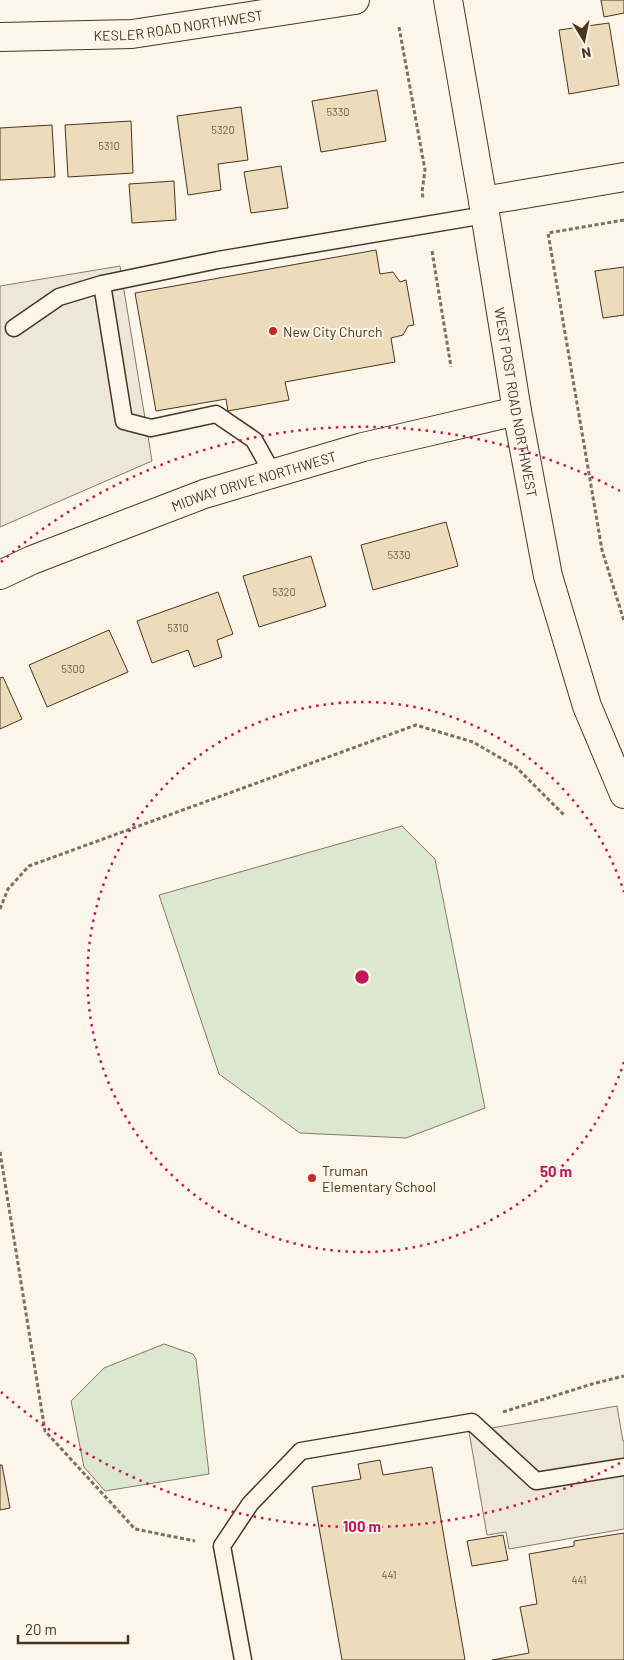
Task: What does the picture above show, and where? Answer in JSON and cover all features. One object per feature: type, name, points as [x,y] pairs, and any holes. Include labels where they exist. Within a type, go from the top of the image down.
[{"type":"street","name":"KESLER ROAD NORTHWEST","points":[[0,37],[132,34],[356,0]]},
{"type":"street","name":"WEST POST ROAD NORTHWEST","points":[[448,0],[517,411],[548,576],[587,706],[624,794]]},
{"type":"street","points":[[484,208],[624,177]]},
{"type":"street","name":"MIDWAY DRIVE NORTHWEST","points":[[0,575],[32,560],[204,494],[363,447],[517,411]]},
{"type":"lane","points":[[14,328],[59,297],[102,284],[484,208]]},
{"type":"lane","points":[[102,284],[124,421],[151,428],[216,414],[254,440],[273,474]]},
{"type":"lane","points":[[243,1660],[222,1546],[250,1504],[301,1451],[472,1422],[536,1481],[624,1467]]},
{"type":"path","points":[[624,220],[548,233],[602,550],[624,621]]},
{"type":"path","points":[[0,909],[8,888],[29,866],[416,725],[473,742],[516,767],[566,816]]},
{"type":"path","points":[[0,1152],[45,1431],[135,1529],[222,1546]]},
{"type":"path","points":[[472,1422],[592,1384],[624,1376]]},
{"type":"green space","points":[[402,826],[435,859],[485,1108],[406,1138],[300,1133],[219,1074],[159,895]]},
{"type":"green space","points":[[164,1344],[193,1354],[196,1359],[209,1474],[105,1491],[84,1467],[71,1401],[104,1368]]},
{"type":"shaded area","points":[[120,266],[152,461],[0,527],[0,286]]},
{"type":"shaded area","points":[[617,1406],[624,1441],[624,1529],[509,1549],[506,1532],[487,1535],[469,1432]]},
{"type":"building","points":[[601,0],[624,0],[624,13],[604,17]]},
{"type":"building","points":[[609,23],[619,85],[569,94],[559,30]]},
{"type":"building","points":[[377,90],[386,141],[321,152],[312,101]]},
{"type":"building","points":[[241,107],[248,160],[218,164],[221,190],[188,195],[177,116]]},
{"type":"building","points":[[131,121],[133,173],[68,177],[65,125]]},
{"type":"building","points":[[52,125],[55,177],[0,180],[0,128]]},
{"type":"building","points":[[281,166],[288,208],[251,213],[244,172]]},
{"type":"building","points":[[174,181],[176,220],[132,223],[129,184]]},
{"type":"building","name":"New City Church","points":[[376,250],[380,274],[393,272],[400,282],[406,280],[414,325],[408,326],[403,335],[391,338],[395,362],[285,382],[289,400],[228,411],[226,399],[156,411],[135,293]]},
{"type":"building","points":[[624,267],[624,315],[603,318],[595,271]]},
{"type":"building","points":[[446,522],[458,566],[373,590],[361,545]]},
{"type":"building","points":[[311,556],[326,606],[259,627],[243,576]]},
{"type":"building","points":[[218,592],[233,634],[217,640],[222,657],[194,667],[188,650],[152,663],[137,621]]},
{"type":"building","points":[[109,630],[128,672],[47,707],[29,665]]},
{"type":"building","points":[[3,677],[22,719],[0,729],[0,678]]},
{"type":"building","points":[[380,1460],[383,1475],[432,1467],[465,1660],[342,1660],[312,1487],[361,1479],[358,1464]]},
{"type":"building","points":[[0,1465],[2,1465],[10,1508],[0,1510]]},
{"type":"building","points":[[624,1533],[624,1660],[492,1660],[529,1653],[520,1607],[537,1604],[529,1554],[574,1546],[574,1541]]},
{"type":"building","points":[[503,1535],[508,1560],[472,1566],[467,1541]]},
{"type":"place","name":"New City Church","points":[[273,331]]},
{"type":"place","name":"Truman Elementary School","points":[[312,1178]]}]
